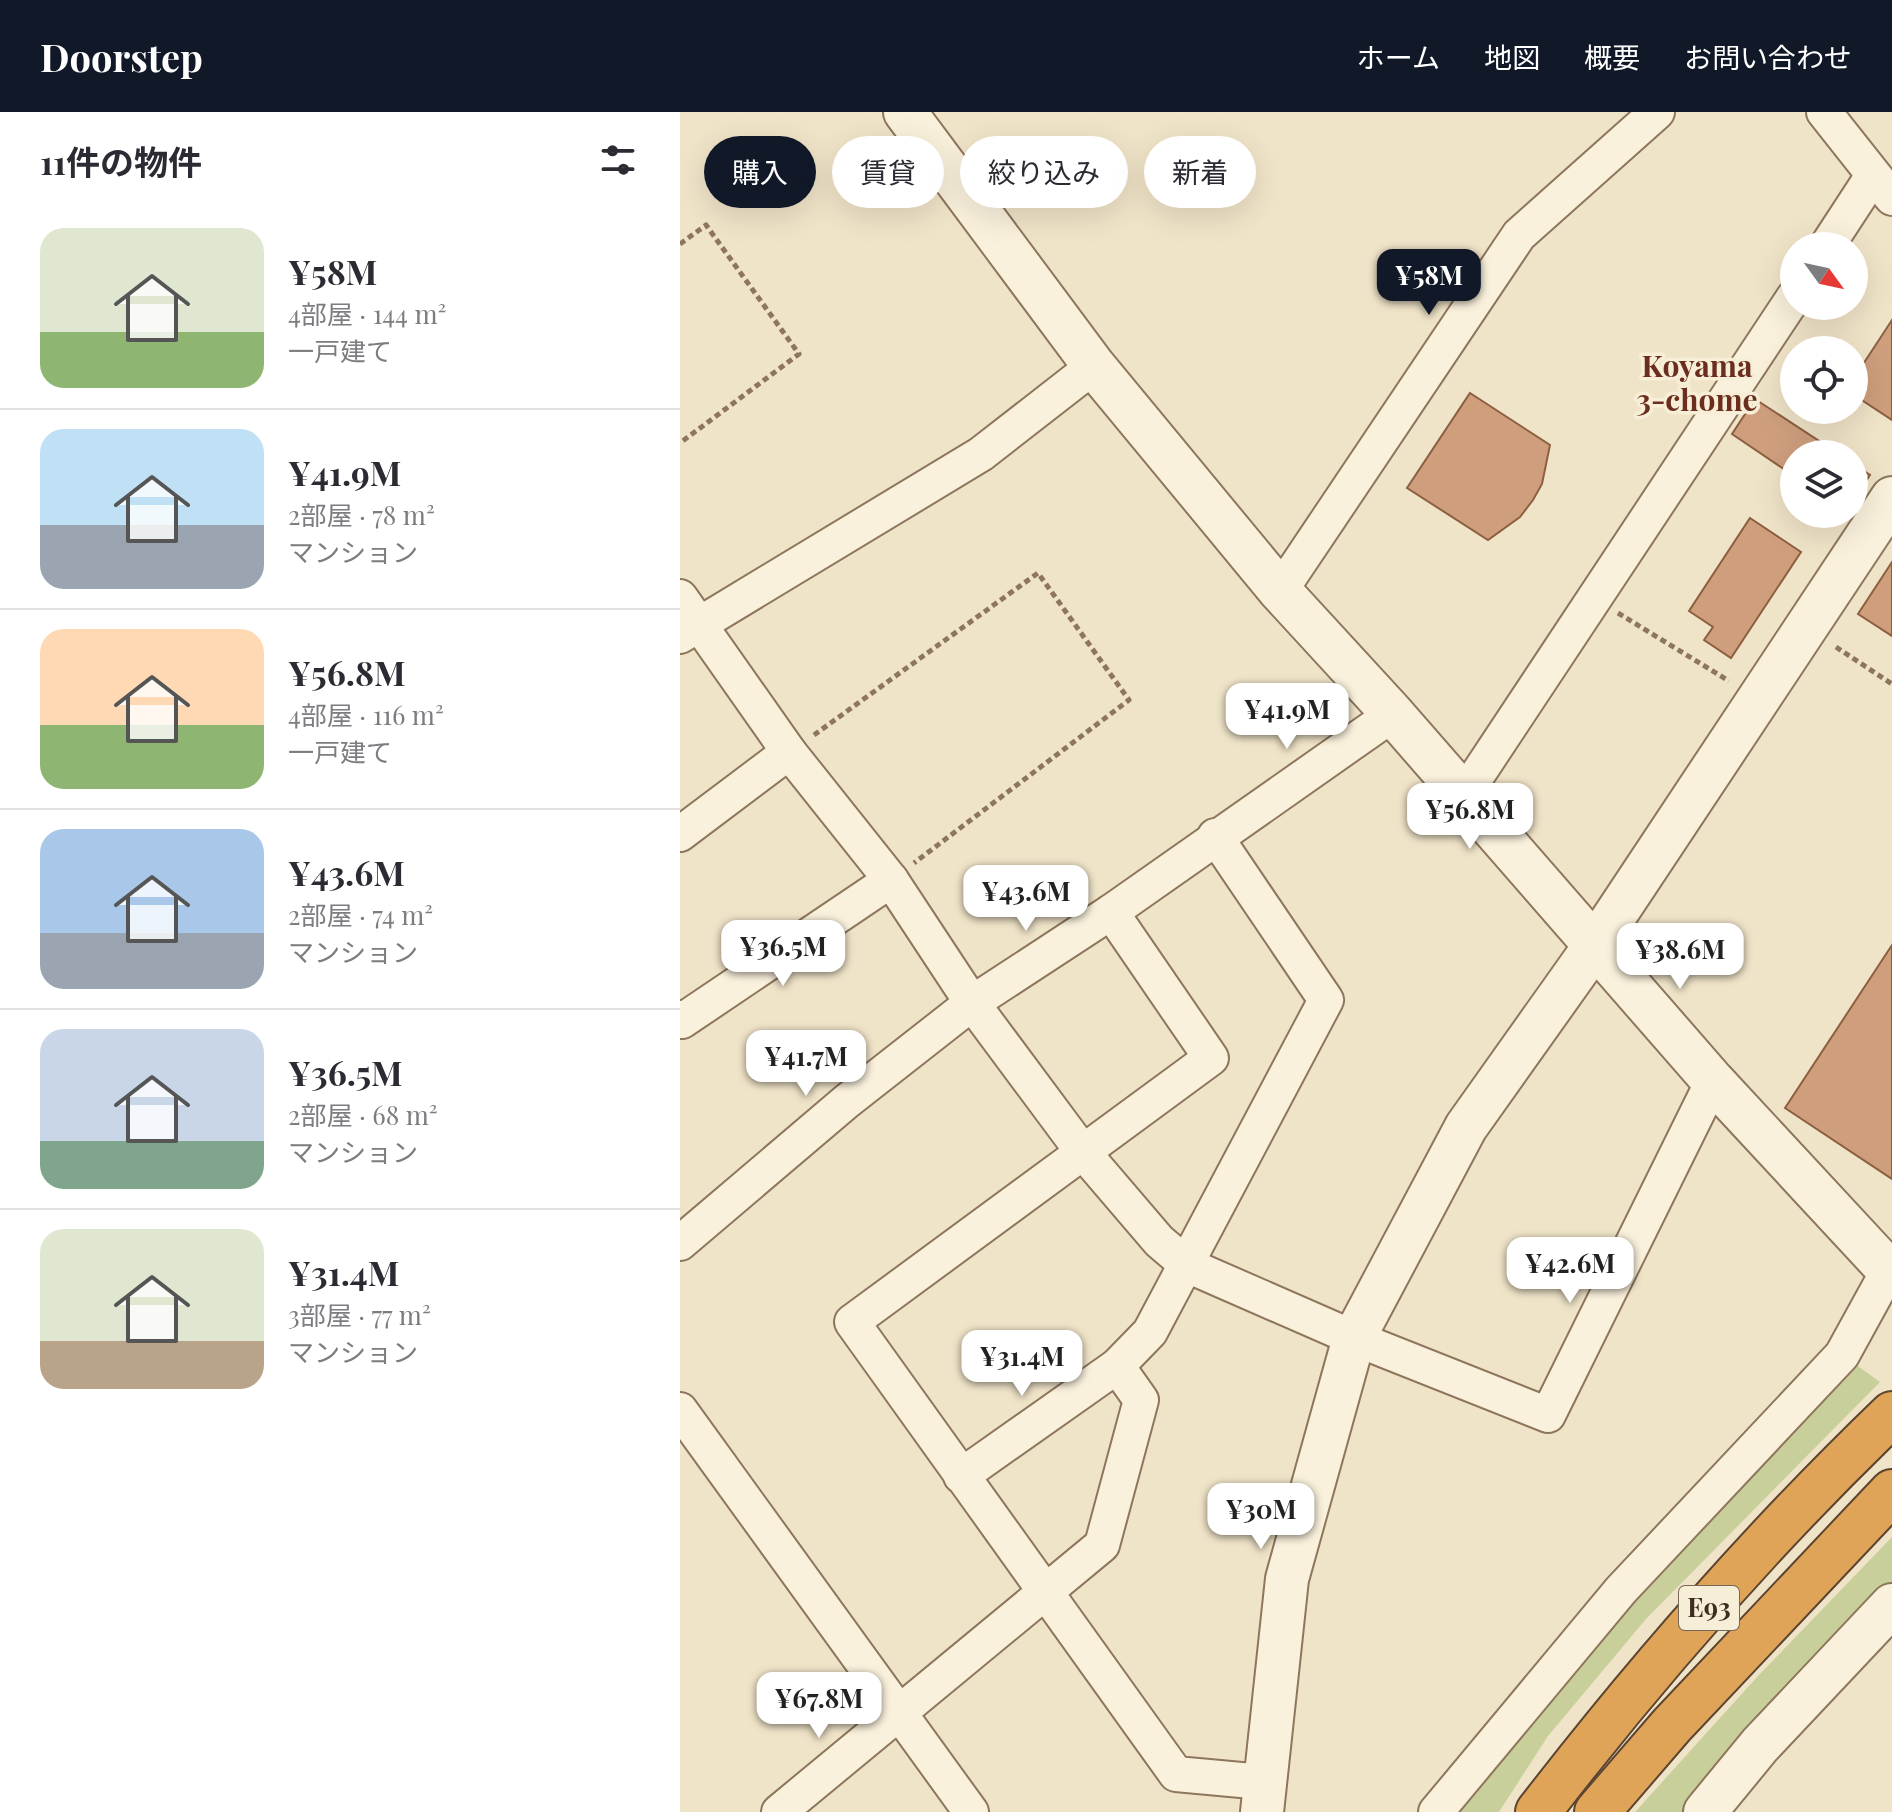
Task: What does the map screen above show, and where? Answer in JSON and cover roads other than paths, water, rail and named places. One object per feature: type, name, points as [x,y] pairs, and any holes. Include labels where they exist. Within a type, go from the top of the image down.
[{"type":"highway","name":"E93","points":[[1538,1812],[1623,1701],[1851,1454],[1892,1414]]},
{"type":"highway","name":"E93","points":[[1597,1812],[1672,1725],[1892,1492]]},
{"type":"street","points":[[905,112],[1094,366],[1280,591],[1393,714],[1713,1081],[1890,1269],[1842,1355],[1621,1590],[1436,1812]]},
{"type":"street","points":[[1280,591],[1519,235],[1657,112]]},
{"type":"street","points":[[1824,112],[1882,188],[1840,232]]},
{"type":"street","points":[[1464,795],[1780,318]]},
{"type":"street","points":[[1094,366],[981,454],[686,619],[891,880],[972,1003],[1082,1151],[1159,1241],[1187,1265],[1354,1338],[1548,1415],[1713,1081]]},
{"type":"street","points":[[1111,912],[1211,1058],[852,1322],[1176,1774],[1263,1797],[1287,1579],[1354,1338],[1466,1127],[1596,944],[1892,498]]},
{"type":"street","points":[[680,1243],[847,1101],[972,1003],[1111,912],[1215,836],[1393,714]]},
{"type":"street","points":[[680,834],[789,752]]},
{"type":"street","points":[[961,1476],[1117,1366],[1150,1332],[1326,1000],[1215,836]]},
{"type":"street","points":[[680,1018],[682,1021],[891,880]]},
{"type":"street","points":[[779,1812],[1102,1545],[1141,1400],[1117,1366]]},
{"type":"street","points":[[680,1410],[971,1812]]},
{"type":"street","points":[[1705,1812],[1760,1745],[1892,1605]]},
{"type":"district","name":"Koyama 3-chome","points":[[1697,384]]}]
